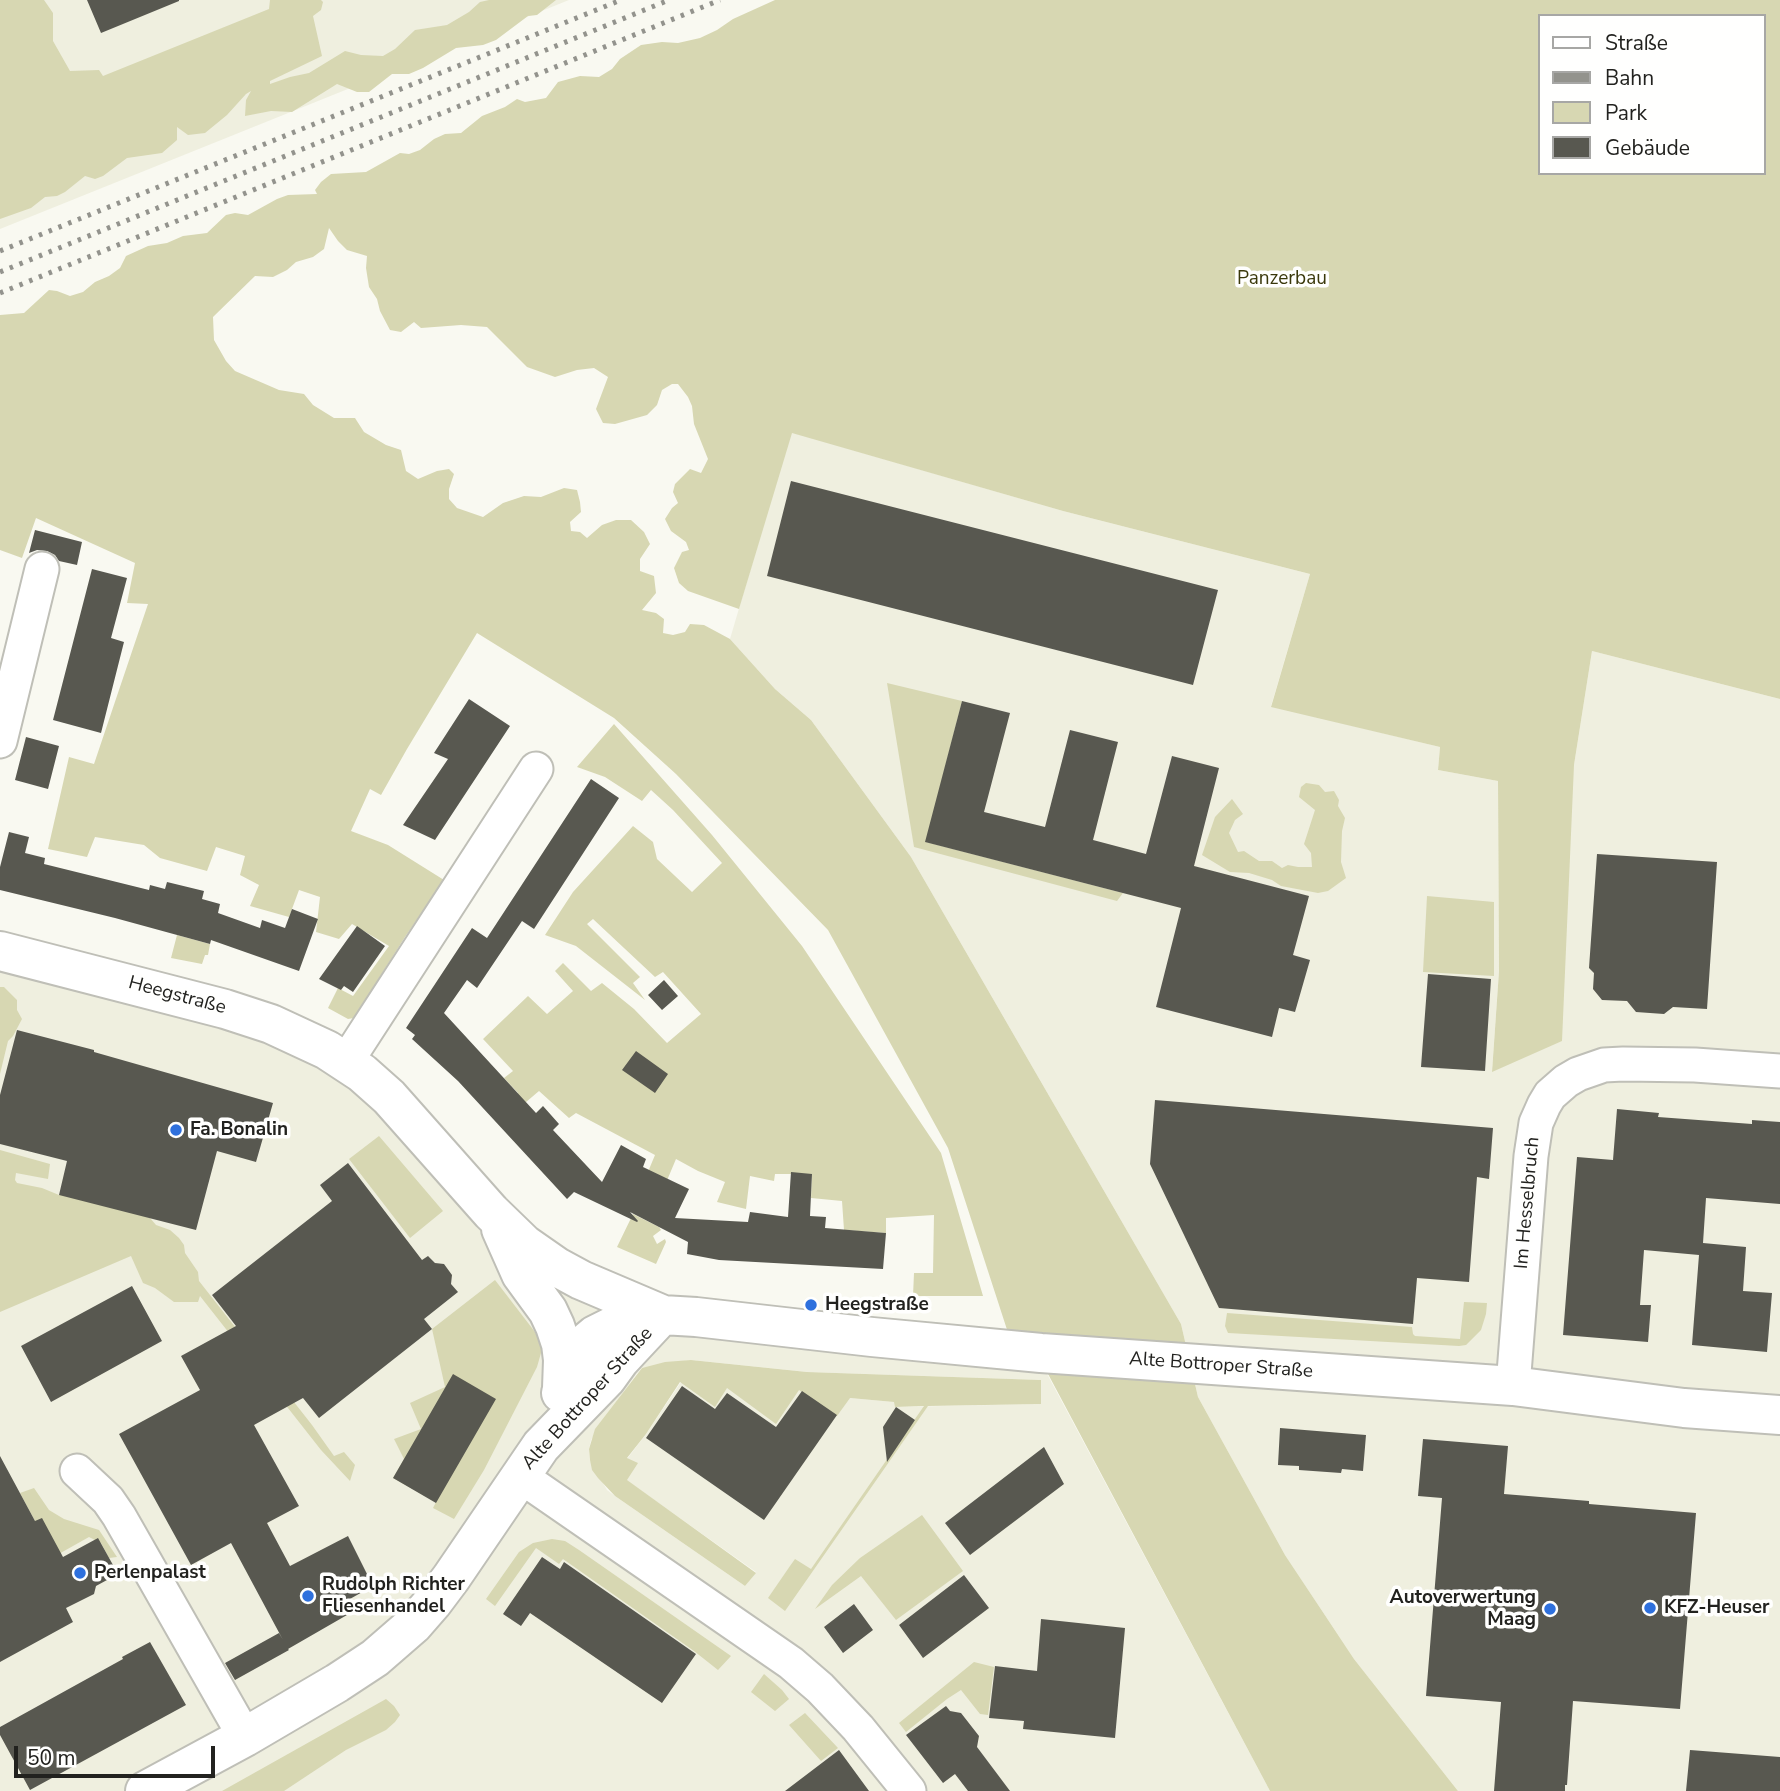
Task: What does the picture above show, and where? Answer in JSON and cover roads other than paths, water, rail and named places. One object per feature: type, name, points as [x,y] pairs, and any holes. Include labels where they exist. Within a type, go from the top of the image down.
[{"type":"street","points":[[0,741],[42,569]]},
{"type":"street","points":[[346,1062],[536,769]]},
{"type":"street","name":"Heegstraße","points":[[0,951],[238,1013],[271,1024],[327,1049],[362,1073],[389,1097],[497,1218],[524,1244],[557,1268],[662,1315]]},
{"type":"street","name":"Im Hesselbruch","points":[[1513,1386],[1531,1156],[1536,1123],[1550,1095],[1578,1074],[1604,1065],[1695,1065],[1780,1071]]},
{"type":"street","name":"Heegstraße","points":[[497,1218],[521,1274],[548,1311],[555,1326],[563,1360],[561,1393],[541,1446]]},
{"type":"street","name":"Alte Bottroper Straße","points":[[561,1393],[580,1353],[595,1335],[622,1321],[645,1315],[662,1315],[1041,1353],[1513,1386],[1684,1408],[1780,1415]]},
{"type":"street","name":"Alte Bottroper Straße","points":[[145,1791],[337,1683],[375,1658],[413,1625],[451,1578],[541,1446],[607,1378],[662,1315]]},
{"type":"street","points":[[77,1471],[108,1500],[244,1737]]},
{"type":"street","points":[[520,1476],[791,1663],[820,1688],[851,1721],[909,1791]]},
{"type":"railway","points":[[0,251],[621,0]]},
{"type":"railway","points":[[0,272],[669,0]]},
{"type":"railway","points":[[0,293],[720,0]]},
{"type":"place","name":"Fa. Bonalin","points":[[176,1130]]},
{"type":"place","name":"Heegstraße","points":[[811,1305]]},
{"type":"place","name":"Perlenpalast","points":[[80,1573]]},
{"type":"place","name":"Rudolph Richter Fliesenhandel","points":[[308,1596]]},
{"type":"place","name":"KFZ-Heuser","points":[[1650,1608]]},
{"type":"place","name":"Autoverwertung Maag","points":[[1550,1609]]},
{"type":"park label","name":"Panzerbau","points":[[1282,279]]}]
